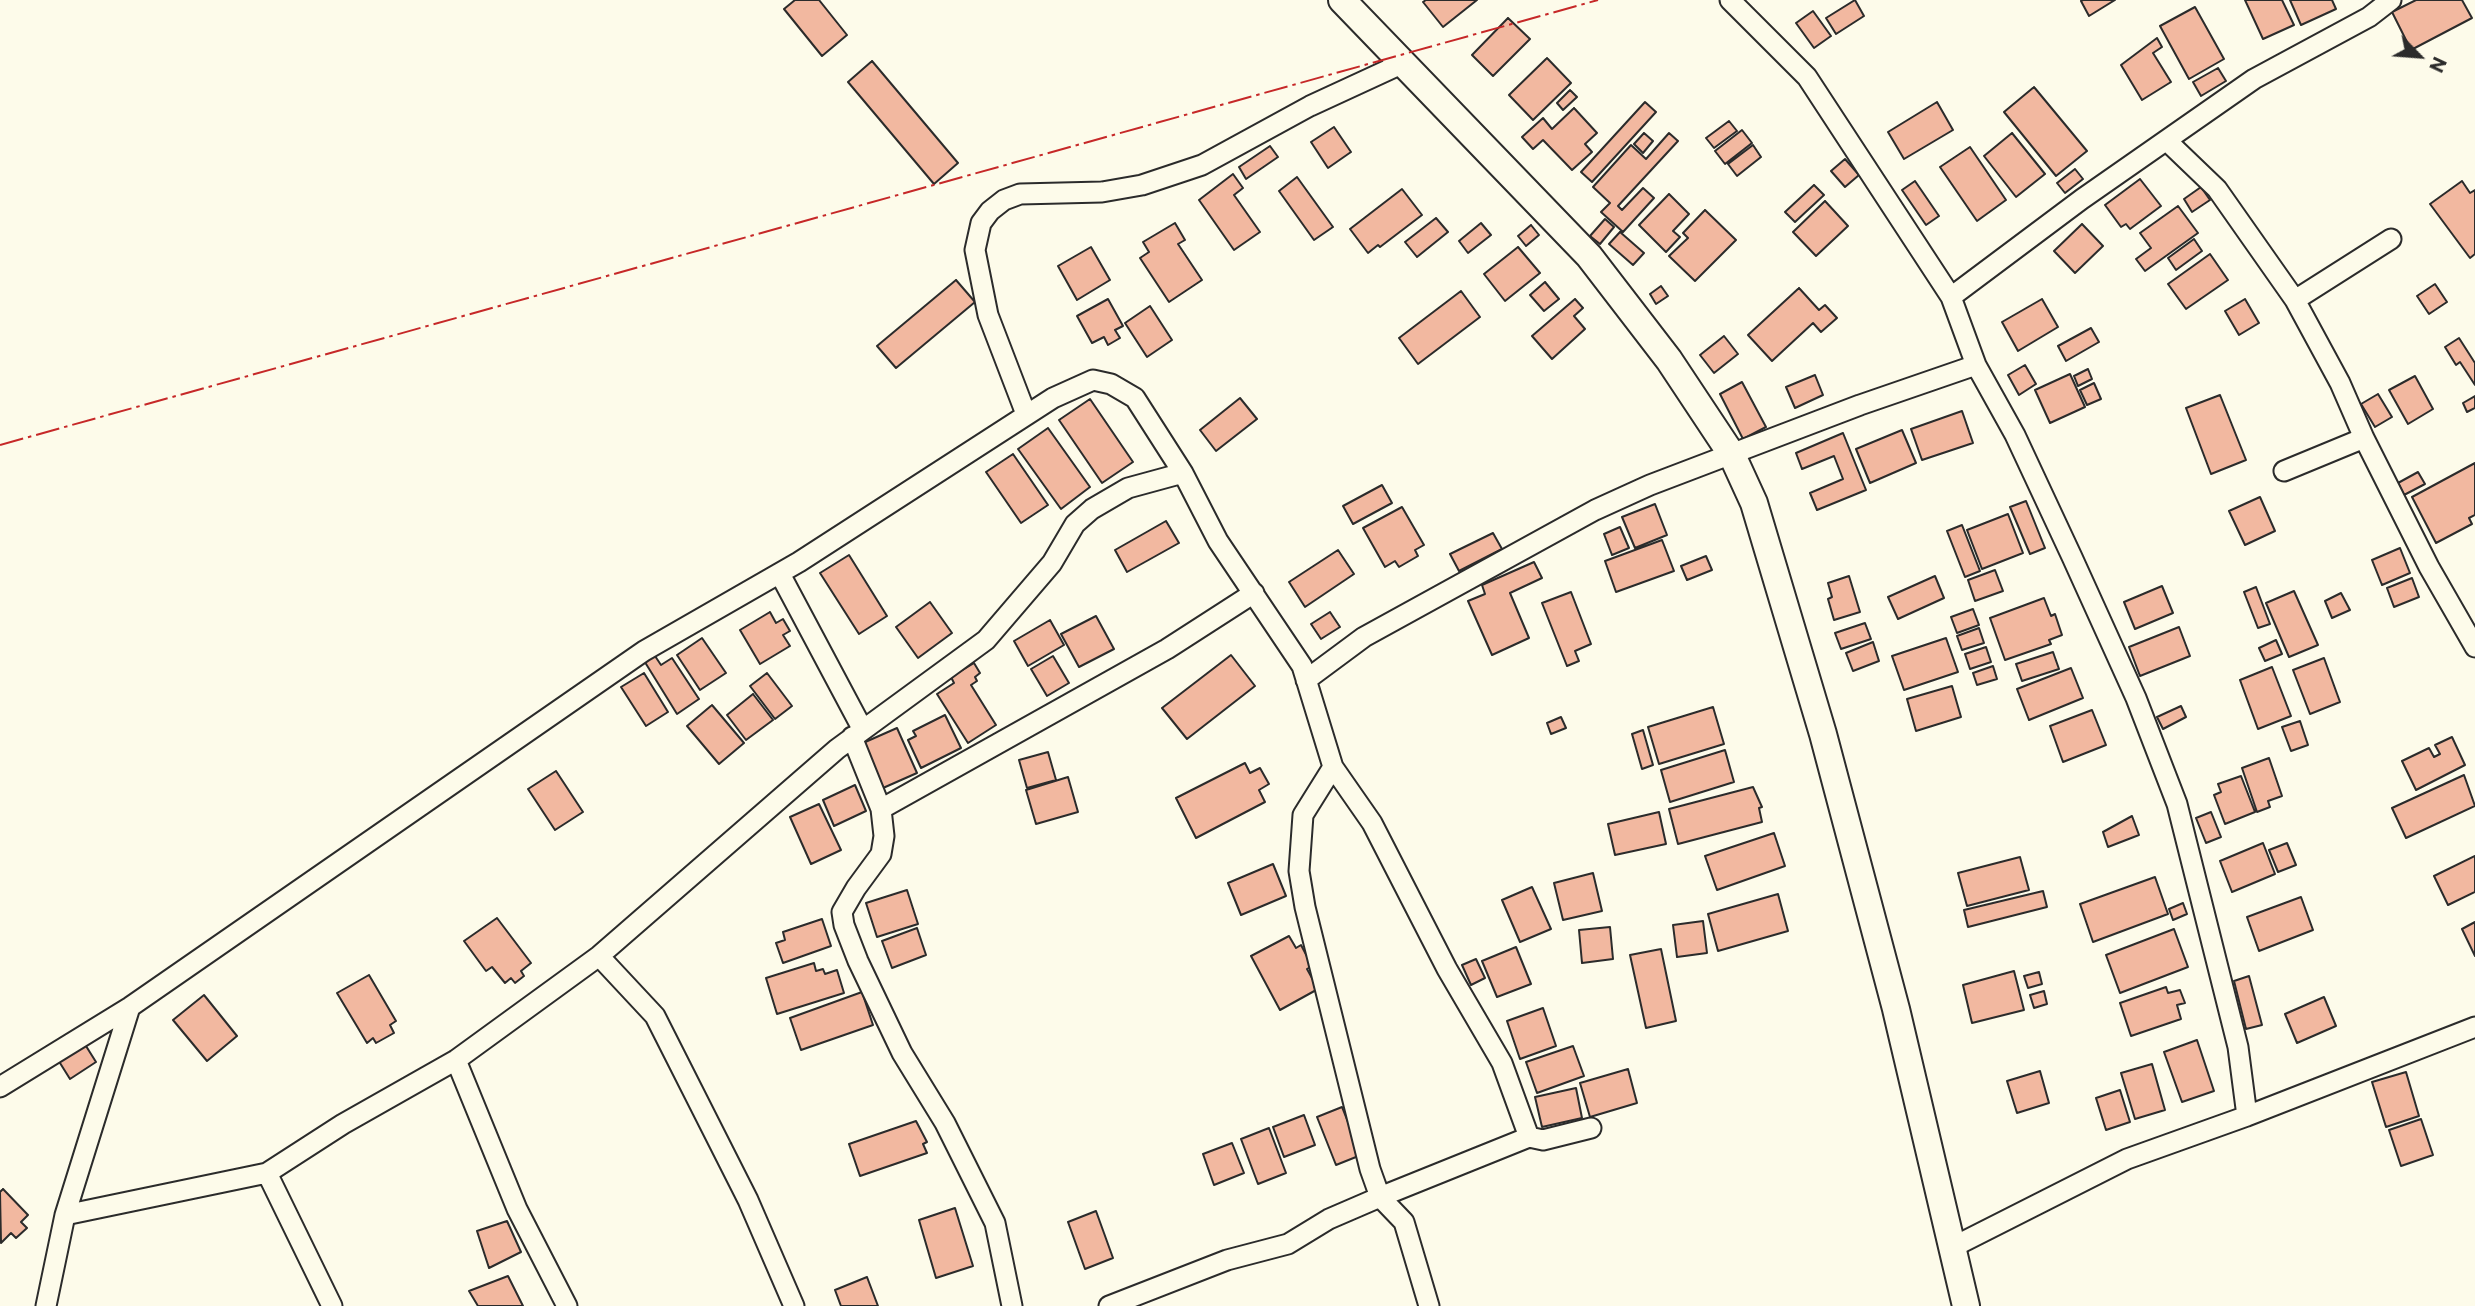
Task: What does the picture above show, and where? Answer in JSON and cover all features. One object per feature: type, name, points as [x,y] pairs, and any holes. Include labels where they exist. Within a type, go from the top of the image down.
[{"type":"main road","points":[[1342,0],[1589,256],[1669,360],[1732,455],[1754,503],[1823,734],[1896,1009],[1966,1306]]},
{"type":"street","points":[[1730,0],[1807,77],[1951,297],[1976,365],[2015,435],[2073,557],[2136,698],[2176,804],[2238,1047],[2247,1116]]},
{"type":"street","points":[[1951,297],[2081,199],[2254,79],[2369,17],[2391,0]]},
{"type":"street","points":[[1026,414],[988,314],[975,250],[981,223],[990,211],[1004,200],[1020,194],[1102,192],[1142,185],[1202,165],[1310,106],[1401,64]]},
{"type":"street","points":[[2167,141],[2217,189],[2295,300],[2340,383],[2364,439],[2429,567],[2475,647]]},
{"type":"street","points":[[2295,300],[2391,239]]},
{"type":"street","points":[[1306,680],[1364,637],[1595,510],[1732,455],[1976,365]]},
{"type":"street","points":[[0,1087],[130,1007],[645,651],[780,574],[1026,414],[1079,384],[1093,380],[1111,384],[1135,398],[1183,473],[1218,541],[1303,666],[1333,767],[1372,823],[1447,969],[1502,1063],[1529,1137]]},
{"type":"street","points":[[2284,471],[2364,439]]},
{"type":"street","points":[[65,1215],[267,1173],[343,1124],[456,1060],[599,956],[753,819],[858,734],[986,640],[1052,563],[1075,524],[1092,509],[1128,488],[1183,473]]},
{"type":"street","points":[[780,574],[858,734],[881,809],[884,836],[881,854],[842,912],[844,925],[902,1053],[945,1123],[995,1223],[1012,1306]]},
{"type":"street","points":[[881,809],[1167,649],[1254,593]]},
{"type":"street","points":[[1333,767],[1303,815],[1300,871],[1339,1052],[1380,1196],[1404,1222],[1429,1306]]},
{"type":"street","points":[[599,956],[655,1016],[748,1200],[794,1306]]},
{"type":"street","points":[[46,1306],[65,1215],[130,1007]]},
{"type":"street","points":[[1951,1248],[2127,1159],[2247,1116],[2475,1027]]},
{"type":"street","points":[[456,1060],[517,1209],[568,1306]]},
{"type":"street","points":[[1110,1306],[1227,1260],[1288,1244],[1329,1219],[1380,1196],[1529,1137],[1543,1140],[1591,1128]]},
{"type":"street","points":[[267,1173],[332,1306]]},
{"type":"building","points":[[795,0],[819,0],[847,35],[822,56],[784,9]]},
{"type":"building","points":[[1477,0],[1443,27],[1423,2]]},
{"type":"building","points":[[1855,0],[1864,16],[1836,34],[1826,18]]},
{"type":"building","points":[[2115,0],[2089,16],[2081,1]]},
{"type":"building","points":[[2245,0],[2282,0],[2294,25],[2263,39]]},
{"type":"building","points":[[2290,0],[2332,0],[2336,9],[2301,25]]},
{"type":"building","points":[[2416,0],[2462,0],[2472,18],[2411,50],[2392,12]]},
{"type":"building","points":[[2195,7],[2224,59],[2189,79],[2160,26]]},
{"type":"building","points":[[1813,11],[1831,36],[1814,48],[1796,23]]},
{"type":"building","points":[[1508,18],[1530,39],[1493,76],[1472,55]]},
{"type":"building","points":[[2157,38],[2162,47],[2153,53],[2171,82],[2142,100],[2121,65]]},
{"type":"building","points":[[1547,58],[1571,83],[1533,120],[1509,95]]},
{"type":"building","points":[[872,61],[958,163],[934,184],[848,82]]},
{"type":"building","points":[[2218,68],[2226,81],[2201,96],[2193,82]]},
{"type":"building","points":[[2034,87],[2087,151],[2056,176],[2004,112]]},
{"type":"building","points":[[1570,90],[1577,97],[1563,110],[1557,103]]},
{"type":"building","points":[[1645,102],[1656,112],[1592,182],[1581,172]]},
{"type":"building","points":[[1937,102],[1953,130],[1904,159],[1888,132]]},
{"type":"building","points":[[1574,108],[1597,133],[1585,144],[1592,152],[1572,170],[1543,140],[1533,149],[1522,137],[1543,118],[1552,129]]},
{"type":"building","points":[[1729,121],[1737,131],[1714,148],[1706,138]]},
{"type":"building","points":[[1334,127],[1351,152],[1328,168],[1311,142]]},
{"type":"building","points":[[1742,130],[1752,143],[1725,164],[1715,151]]},
{"type":"building","points":[[1644,133],[1653,141],[1643,153],[1634,144]]},
{"type":"building","points":[[1669,133],[1678,141],[1618,206],[1622,210],[1643,188],[1654,198],[1623,232],[1601,212],[1610,203],[1593,187],[1631,145],[1646,159]]},
{"type":"building","points":[[2012,133],[2045,174],[2016,197],[1984,156]]},
{"type":"building","points":[[1753,145],[1761,157],[1737,176],[1728,164]]},
{"type":"building","points":[[1270,146],[1278,157],[1246,179],[1239,167]]},
{"type":"building","points":[[1970,147],[2006,200],[1977,221],[1940,167]]},
{"type":"building","points":[[1845,159],[1859,175],[1845,187],[1831,171]]},
{"type":"building","points":[[2075,169],[2083,179],[2065,193],[2057,183]]},
{"type":"building","points":[[1233,174],[1243,188],[1234,195],[1260,232],[1234,250],[1199,200]]},
{"type":"building","points":[[1297,177],[1333,227],[1314,240],[1279,191]]},
{"type":"building","points":[[2140,179],[2161,206],[2130,229],[2126,224],[2121,227],[2105,205]]},
{"type":"building","points":[[1915,181],[1939,216],[1926,225],[1902,190]]},
{"type":"building","points":[[2462,181],[2470,193],[2475,190],[2475,254],[2470,258],[2430,204]]},
{"type":"building","points":[[1814,185],[1824,195],[1795,222],[1785,212]]},
{"type":"building","points":[[2201,187],[2210,200],[2192,212],[2184,199]]},
{"type":"building","points":[[1402,189],[1422,215],[1368,253],[1350,229]]},
{"type":"building","points":[[1669,194],[1689,214],[1673,231],[1680,237],[1666,252],[1639,225]]},
{"type":"building","points":[[1825,201],[1848,226],[1816,256],[1793,232]]},
{"type":"building","points":[[2178,206],[2198,233],[2145,271],[2136,259],[2151,248],[2140,233]]},
{"type":"building","points":[[1705,210],[1736,240],[1695,281],[1669,256],[1688,238],[1683,233]]},
{"type":"building","points":[[1436,218],[1448,232],[1417,257],[1405,242]]},
{"type":"building","points":[[1605,219],[1614,227],[1600,244],[1590,236]]},
{"type":"building","points":[[1175,223],[1185,240],[1178,244],[1202,280],[1169,302],[1140,258],[1149,252],[1143,242]]},
{"type":"building","points":[[1481,223],[1491,235],[1468,253],[1459,241]]},
{"type":"building","points":[[2082,224],[2103,246],[2075,273],[2054,251]]},
{"type":"building","points":[[1531,225],[1539,235],[1526,246],[1518,236]]},
{"type":"building","points":[[1620,232],[1644,253],[1633,265],[1609,244]]},
{"type":"building","points":[[2194,239],[2202,251],[2176,270],[2168,258]]},
{"type":"building","points":[[1091,247],[1110,280],[1077,300],[1058,266]]},
{"type":"building","points":[[1518,247],[1540,273],[1505,301],[1484,274]]},
{"type":"building","points":[[2210,254],[2228,280],[2186,309],[2168,284]]},
{"type":"building","points":[[956,280],[975,302],[896,368],[877,346]]},
{"type":"building","points":[[1545,282],[1559,299],[1544,311],[1530,295]]},
{"type":"building","points":[[2435,284],[2447,302],[2429,314],[2417,296]]},
{"type":"building","points":[[1661,286],[1668,296],[1656,304],[1650,294]]},
{"type":"building","points":[[1799,288],[1819,310],[1825,305],[1837,318],[1821,332],[1813,323],[1772,361],[1748,335]]},
{"type":"building","points":[[1461,291],[1480,317],[1418,364],[1399,338]]},
{"type":"building","points":[[1108,299],[1123,326],[1115,330],[1120,338],[1108,345],[1104,337],[1092,343],[1077,316]]},
{"type":"building","points":[[1575,299],[1583,308],[1574,316],[1585,329],[1552,359],[1532,336]]},
{"type":"building","points":[[2042,299],[2058,327],[2018,351],[2002,322]]},
{"type":"building","points":[[2245,299],[2259,323],[2239,335],[2225,311]]},
{"type":"building","points":[[1150,306],[1172,340],[1147,357],[1125,323]]},
{"type":"building","points":[[2091,328],[2099,342],[2066,361],[2058,346]]},
{"type":"building","points":[[1724,336],[1738,354],[1714,373],[1700,355]]},
{"type":"building","points":[[2459,338],[2475,363],[2475,385],[2460,362],[2456,365],[2445,347]]},
{"type":"building","points":[[2025,365],[2036,384],[2019,395],[2008,375]]},
{"type":"building","points":[[2088,369],[2092,379],[2078,386],[2074,376]]},
{"type":"building","points":[[2070,374],[2085,407],[2050,423],[2035,390]]},
{"type":"building","points":[[1815,375],[1823,395],[1795,408],[1786,387]]},
{"type":"building","points":[[2415,376],[2433,409],[2408,424],[2389,390]]},
{"type":"building","points":[[1742,382],[1766,427],[1743,439],[1720,394]]},
{"type":"building","points":[[2094,383],[2101,399],[2087,405],[2080,390]]},
{"type":"building","points":[[2378,394],[2392,417],[2375,427],[2361,404]]},
{"type":"building","points":[[2220,395],[2246,460],[2211,474],[2186,408]]},
{"type":"building","points":[[2475,396],[2475,408],[2467,412],[2463,403]]},
{"type":"building","points":[[1240,398],[1257,419],[1216,451],[1200,430]]},
{"type":"building","points":[[1090,399],[1133,462],[1102,483],[1059,420]]},
{"type":"building","points":[[1962,411],[1973,443],[1922,460],[1911,429]]},
{"type":"building","points":[[1048,428],[1090,487],[1061,509],[1018,449]]},
{"type":"building","points":[[1902,430],[1916,463],[1870,483],[1856,449]]},
{"type":"building","points":[[1843,433],[1866,490],[1817,510],[1810,493],[1843,479],[1834,456],[1802,469],[1796,453]]},
{"type":"building","points":[[1013,454],[1048,505],[1021,523],[986,472]]},
{"type":"building","points":[[2475,463],[2475,515],[2469,518],[2472,524],[2436,543],[2412,497]]},
{"type":"building","points":[[2418,472],[2425,484],[2404,495],[2398,483]]},
{"type":"building","points":[[1382,485],[1392,503],[1353,524],[1343,506]]},
{"type":"building","points":[[2260,497],[2275,531],[2245,545],[2229,511]]},
{"type":"building","points":[[2026,501],[2045,548],[2030,554],[2010,507]]},
{"type":"building","points":[[1655,504],[1667,535],[1635,548],[1622,517]]},
{"type":"building","points":[[1402,507],[1424,545],[1415,550],[1418,556],[1399,567],[1395,561],[1385,567],[1363,528]]},
{"type":"building","points":[[2008,514],[2023,553],[1982,569],[1967,530]]},
{"type":"building","points":[[1166,521],[1179,543],[1127,572],[1115,550]]},
{"type":"building","points":[[1962,525],[1980,571],[1965,577],[1947,531]]},
{"type":"building","points":[[1620,527],[1629,548],[1612,555],[1604,534]]},
{"type":"building","points":[[1493,533],[1502,549],[1459,571],[1450,554]]},
{"type":"building","points":[[1662,540],[1674,571],[1616,592],[1605,561]]},
{"type":"building","points":[[2400,548],[2410,573],[2382,585],[2372,560]]},
{"type":"building","points":[[1338,550],[1354,574],[1305,607],[1289,582]]},
{"type":"building","points":[[849,555],[887,616],[859,634],[820,573]]},
{"type":"building","points":[[1706,556],[1712,570],[1687,580],[1681,566]]},
{"type":"building","points":[[1534,562],[1542,578],[1510,593],[1529,638],[1492,655],[1468,601],[1485,594],[1482,585]]},
{"type":"building","points":[[1995,570],[2003,591],[1975,601],[1968,580]]},
{"type":"building","points":[[1849,576],[1860,612],[1834,620],[1828,599],[1832,597],[1828,583]]},
{"type":"building","points":[[1935,576],[1944,598],[1898,619],[1888,597]]},
{"type":"building","points":[[2412,578],[2419,597],[2394,607],[2387,588]]},
{"type":"building","points":[[2162,586],[2173,613],[2135,629],[2124,602]]},
{"type":"building","points":[[2256,587],[2270,624],[2258,628],[2244,592]]},
{"type":"building","points":[[2294,591],[2318,645],[2289,657],[2266,603]]},
{"type":"building","points":[[1571,592],[1591,644],[1575,651],[1579,661],[1567,666],[1542,603]]},
{"type":"building","points":[[2341,593],[2350,610],[2332,618],[2325,601]]},
{"type":"building","points":[[2044,598],[2051,616],[2055,614],[2062,635],[2049,640],[2051,644],[2005,660],[1990,618]]},
{"type":"building","points":[[930,602],[952,633],[918,658],[896,627]]},
{"type":"building","points":[[1973,609],[1979,625],[1957,633],[1951,617]]},
{"type":"building","points":[[770,612],[776,623],[783,619],[790,631],[783,635],[790,646],[760,664],[740,630]]},
{"type":"building","points":[[1330,612],[1340,627],[1321,639],[1311,624]]},
{"type":"building","points":[[1096,616],[1114,649],[1079,667],[1061,634]]},
{"type":"building","points":[[1050,620],[1064,645],[1028,666],[1014,641]]},
{"type":"building","points":[[1865,623],[1871,639],[1841,649],[1835,633]]},
{"type":"building","points":[[2179,627],[2190,656],[2140,676],[2129,647]]},
{"type":"building","points":[[1979,628],[1984,643],[1962,650],[1957,636]]},
{"type":"building","points":[[702,638],[726,673],[700,690],[677,655]]},
{"type":"building","points":[[1946,638],[1958,672],[1904,690],[1892,656]]},
{"type":"building","points":[[2276,640],[2282,654],[2265,661],[2259,648]]},
{"type":"building","points":[[1873,642],[1879,661],[1853,671],[1846,653]]},
{"type":"building","points":[[1986,647],[1991,662],[1970,669],[1965,654]]},
{"type":"building","points":[[2053,652],[2059,669],[2022,681],[2016,664]]},
{"type":"building","points":[[653,653],[661,665],[672,658],[699,699],[677,714],[643,659]]},
{"type":"building","points":[[1231,655],[1255,686],[1187,739],[1162,708]]},
{"type":"building","points":[[1053,656],[1069,683],[1047,696],[1031,669]]},
{"type":"building","points":[[2324,658],[2340,702],[2310,714],[2293,670]]},
{"type":"building","points":[[974,663],[980,673],[975,677],[977,681],[971,685],[996,725],[968,743],[937,694],[954,683],[951,677]]},
{"type":"building","points":[[1993,666],[1997,679],[1977,685],[1973,673]]},
{"type":"building","points":[[2272,667],[2291,716],[2258,729],[2240,680]]},
{"type":"building","points":[[2071,668],[2083,698],[2029,720],[2017,689]]},
{"type":"building","points":[[644,673],[668,712],[646,726],[621,687]]},
{"type":"building","points":[[767,673],[792,706],[775,719],[750,686]]},
{"type":"building","points":[[1952,686],[1961,717],[1916,731],[1907,699]]},
{"type":"building","points":[[753,694],[773,720],[746,740],[727,715]]},
{"type":"building","points":[[712,705],[744,743],[719,764],[687,726]]},
{"type":"building","points":[[2181,706],[2186,717],[2163,729],[2157,717]]},
{"type":"building","points":[[1713,707],[1724,744],[1659,764],[1648,727]]},
{"type":"building","points":[[2092,710],[2106,745],[2063,762],[2050,726]]},
{"type":"building","points":[[945,715],[961,748],[921,768],[908,740],[916,736],[913,731]]},
{"type":"building","points":[[1561,717],[1566,728],[1551,734],[1547,723]]},
{"type":"building","points":[[2300,721],[2308,745],[2291,751],[2282,727]]},
{"type":"building","points":[[897,728],[917,773],[883,788],[863,743]]},
{"type":"building","points":[[1643,730],[1653,765],[1642,769],[1632,734]]},
{"type":"building","points":[[2452,737],[2465,765],[2416,790],[2402,761],[2429,748],[2434,757],[2440,754],[2435,745]]},
{"type":"building","points":[[1725,750],[1734,782],[1670,802],[1661,770]]},
{"type":"building","points":[[1048,752],[1056,780],[1027,788],[1019,760]]},
{"type":"building","points":[[2269,758],[2282,796],[2268,801],[2270,807],[2257,812],[2242,768]]},
{"type":"building","points":[[1245,763],[1250,773],[1260,768],[1269,784],[1259,790],[1265,802],[1196,838],[1176,798]]},
{"type":"building","points":[[556,771],[583,812],[555,830],[528,789]]},
{"type":"building","points":[[2464,775],[2475,806],[2406,838],[2392,808]]},
{"type":"building","points":[[2241,776],[2255,812],[2225,824],[2214,795],[2221,792],[2218,784]]},
{"type":"building","points":[[1068,777],[1078,812],[1036,824],[1026,790]]},
{"type":"building","points":[[855,785],[866,811],[834,826],[823,800]]},
{"type":"building","points":[[1753,787],[1762,807],[1759,808],[1762,822],[1678,844],[1669,809]]},
{"type":"building","points":[[819,804],[841,850],[811,864],[790,817]]},
{"type":"building","points":[[1659,812],[1666,844],[1615,855],[1608,824]]},
{"type":"building","points":[[2211,812],[2221,837],[2206,843],[2196,818]]},
{"type":"building","points":[[2132,816],[2139,835],[2108,847],[2103,832]]},
{"type":"building","points":[[1774,833],[1785,866],[1717,890],[1705,856]]},
{"type":"building","points":[[2263,843],[2275,874],[2232,892],[2220,861]]},
{"type":"building","points":[[2287,843],[2296,865],[2278,872],[2269,850]]},
{"type":"building","points":[[2475,856],[2475,892],[2448,905],[2434,876]]},
{"type":"building","points":[[2020,857],[2029,890],[1967,906],[1958,873]]},
{"type":"building","points":[[1273,864],[1286,896],[1241,915],[1228,883]]},
{"type":"building","points":[[1593,873],[1602,911],[1563,920],[1554,883]]},
{"type":"building","points":[[2155,877],[2168,914],[2093,942],[2080,904]]},
{"type":"building","points":[[1532,887],[1551,929],[1520,942],[1502,900]]},
{"type":"building","points":[[907,890],[918,924],[877,937],[866,903]]},
{"type":"building","points":[[2043,891],[2047,907],[1968,927],[1964,910]]},
{"type":"building","points":[[1778,894],[1788,931],[1718,951],[1708,914]]},
{"type":"building","points":[[2301,897],[2313,930],[2259,951],[2247,917]]},
{"type":"building","points":[[2183,903],[2187,914],[2173,920],[2169,909]]},
{"type":"building","points":[[497,918],[531,963],[521,971],[524,976],[515,983],[511,978],[505,983],[492,967],[486,971],[464,941]]},
{"type":"building","points":[[822,919],[831,946],[783,963],[776,943],[785,940],[783,932]]},
{"type":"building","points":[[1703,921],[1707,953],[1677,957],[1673,925]]},
{"type":"building","points":[[2475,922],[2475,956],[2462,929]]},
{"type":"building","points":[[1610,927],[1613,959],[1582,963],[1579,930]]},
{"type":"building","points":[[917,928],[926,955],[892,968],[882,941]]},
{"type":"building","points":[[2174,929],[2188,967],[2120,993],[2106,955]]},
{"type":"building","points":[[1289,936],[1296,948],[1301,945],[1312,966],[1307,969],[1318,989],[1280,1010],[1251,956]]},
{"type":"building","points":[[1516,947],[1531,984],[1497,997],[1482,961]]},
{"type":"building","points":[[1661,949],[1676,1021],[1646,1028],[1630,955]]},
{"type":"building","points":[[1476,959],[1485,978],[1471,985],[1462,965]]},
{"type":"building","points":[[814,963],[816,971],[823,969],[825,974],[837,970],[844,993],[777,1014],[766,978]]},
{"type":"building","points":[[2014,971],[2024,1010],[1972,1023],[1963,985]]},
{"type":"building","points":[[2039,972],[2042,984],[2028,988],[2024,976]]},
{"type":"building","points":[[369,975],[396,1021],[390,1025],[394,1033],[376,1043],[373,1038],[367,1043],[337,993]]},
{"type":"building","points":[[2249,976],[2262,1025],[2246,1029],[2234,981]]},
{"type":"building","points":[[2166,987],[2168,993],[2180,990],[2185,1003],[2177,1005],[2181,1019],[2131,1036],[2120,1003]]},
{"type":"building","points":[[2044,991],[2047,1004],[2034,1008],[2030,995]]},
{"type":"building","points":[[862,992],[873,1025],[801,1050],[790,1018]]},
{"type":"building","points":[[204,995],[237,1036],[207,1061],[173,1020]]},
{"type":"building","points":[[2324,997],[2336,1026],[2297,1043],[2285,1014]]},
{"type":"building","points":[[1543,1008],[1556,1046],[1520,1059],[1507,1021]]},
{"type":"building","points":[[81,1038],[96,1062],[70,1079],[55,1055]]},
{"type":"building","points":[[2197,1040],[2214,1091],[2182,1102],[2164,1052]]},
{"type":"building","points":[[1573,1046],[1584,1076],[1537,1093],[1526,1062]]},
{"type":"building","points":[[2152,1064],[2165,1110],[2135,1119],[2121,1073]]},
{"type":"building","points":[[1628,1069],[1637,1103],[1590,1117],[1580,1083]]},
{"type":"building","points":[[2040,1071],[2049,1103],[2017,1113],[2007,1081]]},
{"type":"building","points":[[2406,1072],[2419,1116],[2386,1127],[2372,1082]]},
{"type":"building","points":[[1576,1088],[1582,1118],[1542,1127],[1535,1097]]},
{"type":"building","points":[[2120,1090],[2130,1122],[2106,1130],[2096,1098]]},
{"type":"building","points":[[1342,1107],[1361,1155],[1336,1165],[1317,1117]]},
{"type":"building","points":[[1304,1115],[1315,1145],[1284,1157],[1273,1127]]},
{"type":"building","points":[[2421,1119],[2433,1155],[2401,1166],[2389,1130]]},
{"type":"building","points":[[916,1121],[927,1142],[923,1144],[927,1153],[860,1176],[849,1144]]},
{"type":"building","points":[[1269,1128],[1286,1173],[1258,1184],[1241,1139]]},
{"type":"building","points":[[1232,1143],[1244,1173],[1214,1185],[1203,1154]]},
{"type":"building","points":[[3,1189],[28,1215],[21,1222],[27,1228],[16,1238],[11,1233],[1,1243],[0,1192]]},
{"type":"building","points":[[955,1208],[973,1266],[936,1278],[919,1220]]},
{"type":"building","points":[[1096,1211],[1113,1258],[1085,1269],[1068,1222]]},
{"type":"building","points":[[507,1221],[521,1252],[489,1268],[477,1231]]},
{"type":"building","points":[[508,1276],[523,1306],[478,1306],[469,1291]]},
{"type":"building","points":[[867,1277],[878,1306],[841,1306],[835,1290]]},
{"type":"power","points":[[0,445],[1598,0]]}]
